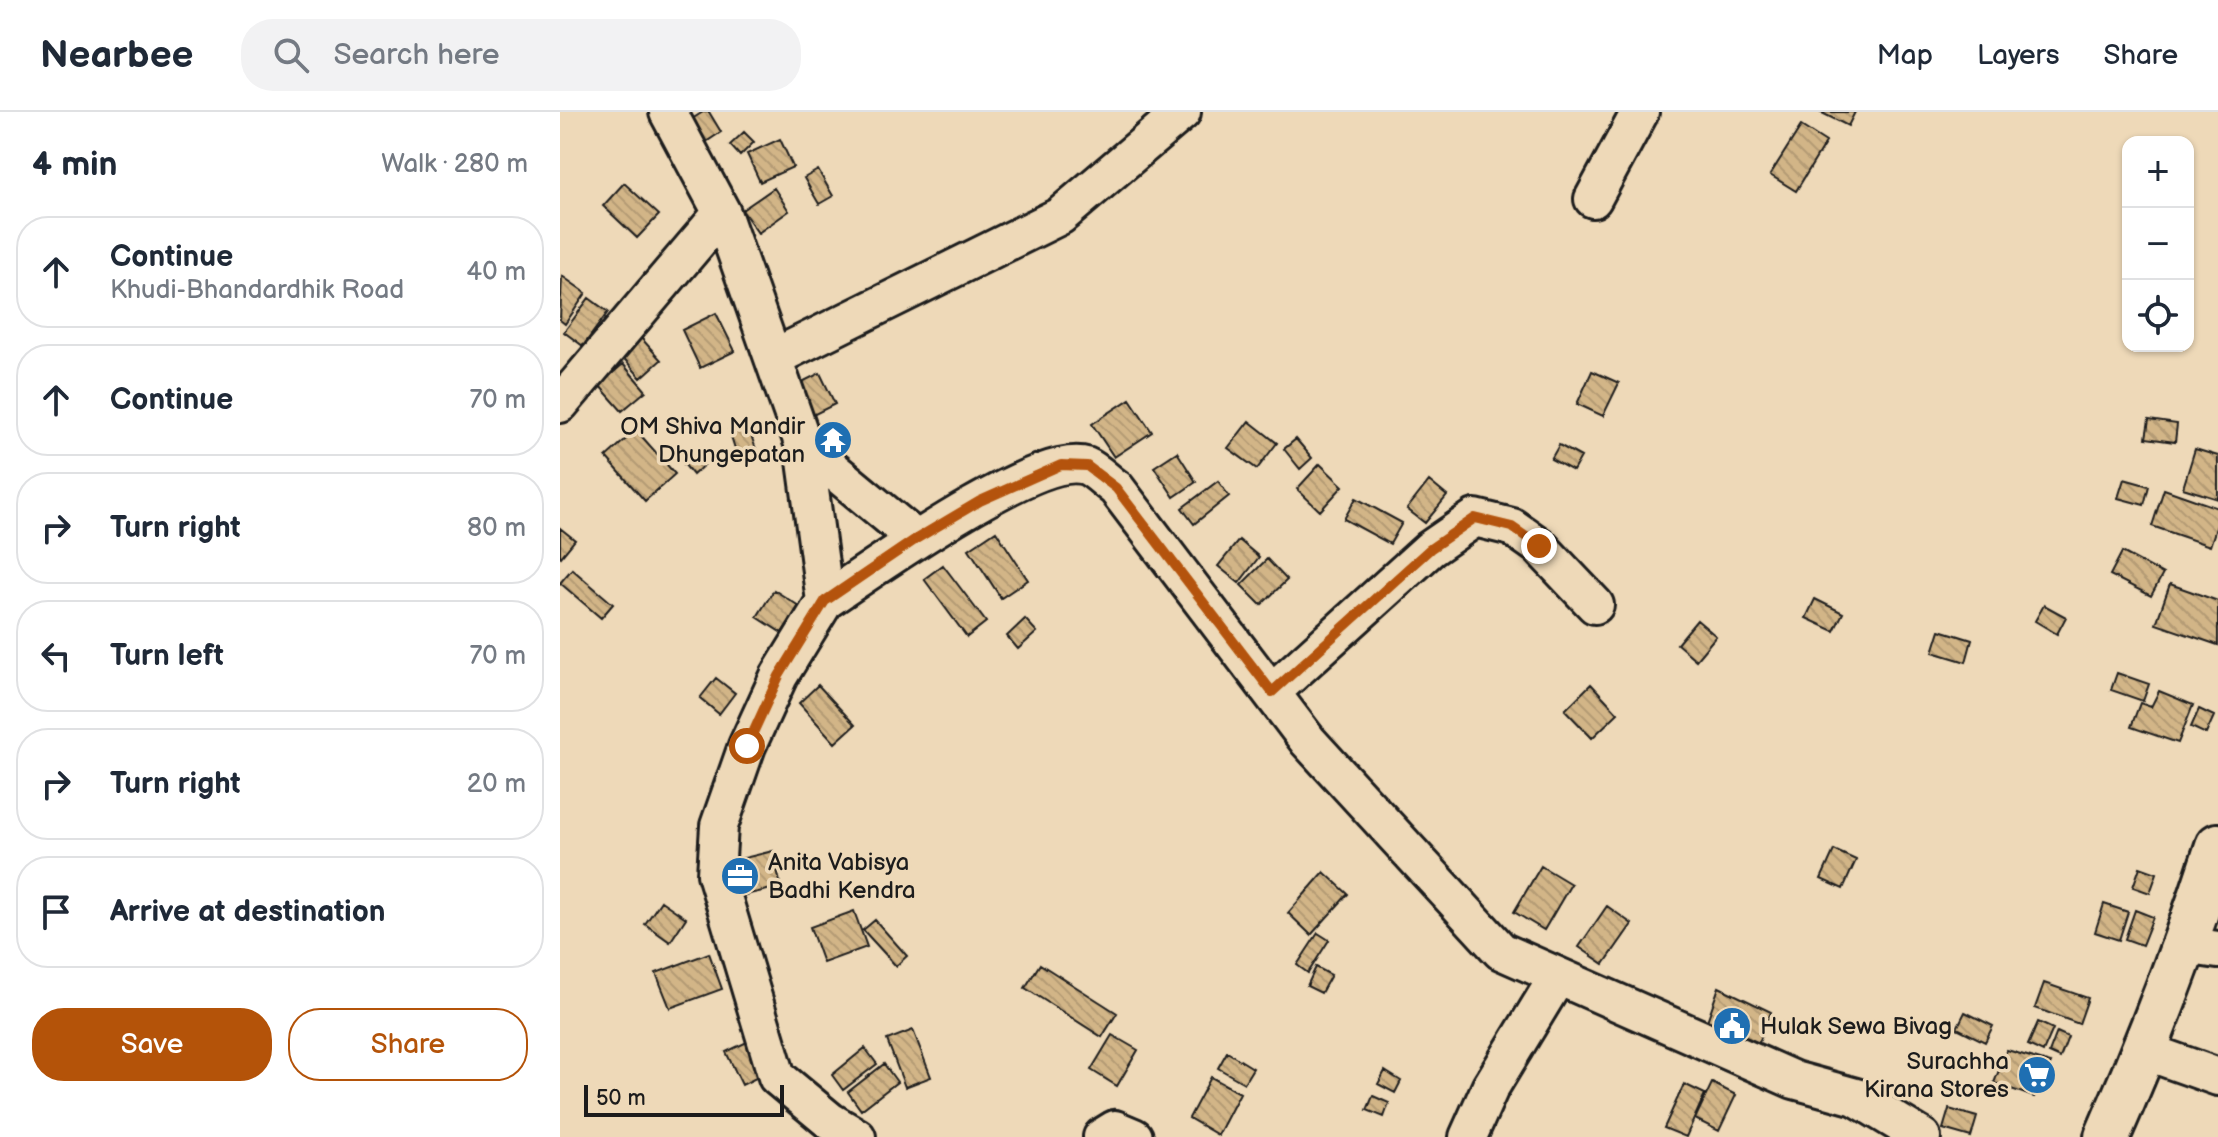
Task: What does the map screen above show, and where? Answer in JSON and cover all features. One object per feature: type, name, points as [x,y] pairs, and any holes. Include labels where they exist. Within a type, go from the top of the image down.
[{"type":"main road","points":[[2107,1137],[2145,1051],[2201,948],[2218,846]]},
{"type":"street","points":[[668,112],[722,213],[804,446],[825,601]]},
{"type":"street","points":[[773,358],[1060,216],[1182,112]]},
{"type":"street","points":[[1593,199],[1640,112]]},
{"type":"street","points":[[560,404],[722,213]]},
{"type":"street","points":[[804,446],[916,539]]},
{"type":"street","points":[[835,1132],[777,1077],[716,874],[719,826],[747,746],[779,676],[825,601],[916,539],[980,501],[1061,465],[1087,466],[1116,488],[1308,741],[1501,951],[1794,1080],[1856,1097],[1922,1137]]},
{"type":"street","points":[[1272,692],[1430,549],[1475,518],[1512,527],[1539,546],[1595,605]]},
{"type":"street","points":[[1468,1137],[1490,1088],[1558,976]]},
{"type":"street","points":[[2145,1051],[2218,1077]]},
{"type":"street","points":[[1102,1137],[1115,1129],[1134,1137]]},
{"type":"building","points":[[709,112],[721,132],[706,142],[692,119]]},
{"type":"building","points":[[1820,112],[1855,112],[1848,126]]},
{"type":"building","points":[[1801,126],[1826,142],[1796,191],[1770,175]]},
{"type":"building","points":[[744,132],[754,142],[740,156],[730,145]]},
{"type":"building","points":[[780,139],[793,167],[760,182],[747,154]]},
{"type":"building","points":[[818,170],[833,196],[819,204],[804,178]]},
{"type":"building","points":[[624,183],[659,215],[637,238],[603,206]]},
{"type":"building","points":[[774,188],[789,211],[758,233],[742,210]]},
{"type":"building","points":[[562,276],[586,293],[565,324],[560,320]]},
{"type":"building","points":[[589,298],[608,312],[583,346],[564,332]]},
{"type":"building","points":[[716,313],[735,351],[700,368],[682,330]]},
{"type":"building","points":[[633,329],[661,360],[641,378],[613,346]]},
{"type":"building","points":[[623,364],[646,391],[622,411],[599,385]]},
{"type":"building","points":[[1592,371],[1619,383],[1603,416],[1577,404]]},
{"type":"building","points":[[820,373],[835,404],[813,415],[798,384]]},
{"type":"building","points":[[1130,399],[1152,432],[1114,457],[1092,424]]},
{"type":"building","points":[[2149,420],[2177,424],[2175,442],[2146,438]]},
{"type":"building","points":[[1249,421],[1277,443],[1257,469],[1228,448]]},
{"type":"building","points":[[747,424],[757,452],[738,458],[729,430]]},
{"type":"building","points":[[636,430],[675,474],[645,501],[606,457]]},
{"type":"building","points":[[1296,439],[1312,458],[1300,469],[1284,449]]},
{"type":"building","points":[[1559,445],[1581,457],[1573,471],[1551,459]]},
{"type":"building","points":[[2195,449],[2218,456],[2218,499],[2183,488]]},
{"type":"building","points":[[1177,452],[1196,482],[1174,497],[1154,467]]},
{"type":"building","points":[[696,453],[706,463],[693,475],[684,464]]},
{"type":"building","points":[[1320,464],[1343,486],[1320,511],[1297,489]]},
{"type":"building","points":[[2124,479],[2149,486],[2144,505],[2118,498]]},
{"type":"building","points":[[1218,481],[1229,496],[1194,524],[1182,508]]},
{"type":"building","points":[[1429,481],[1447,496],[1425,523],[1407,509]]},
{"type":"building","points":[[2164,489],[2218,508],[2218,522],[2210,546],[2152,526]]},
{"type":"building","points":[[1356,498],[1402,523],[1390,544],[1344,519]]},
{"type":"building","points":[[560,528],[575,540],[561,557],[560,556]]},
{"type":"building","points":[[996,531],[1028,580],[1001,598],[969,549]]},
{"type":"building","points":[[1239,540],[1259,557],[1239,583],[1218,566]]},
{"type":"building","points":[[2122,552],[2163,574],[2151,596],[2110,575]]},
{"type":"building","points":[[1267,559],[1287,580],[1261,605],[1241,585]]},
{"type":"building","points":[[943,565],[986,622],[967,637],[924,579]]},
{"type":"building","points":[[572,569],[613,604],[601,618],[560,583]]},
{"type":"building","points":[[2170,584],[2218,601],[2218,645],[2156,624]]},
{"type":"building","points":[[774,590],[799,606],[782,633],[757,617]]},
{"type":"building","points":[[1815,599],[1843,613],[1834,631],[1806,618]]},
{"type":"building","points":[[2044,605],[2066,617],[2057,634],[2035,621]]},
{"type":"building","points":[[1025,619],[1037,632],[1018,649],[1007,636]]},
{"type":"building","points":[[1697,620],[1716,636],[1696,660],[1677,644]]},
{"type":"building","points":[[1940,630],[1972,640],[1966,662],[1933,652]]},
{"type":"building","points":[[2117,673],[2149,684],[2143,701],[2111,690]]},
{"type":"building","points":[[716,678],[735,693],[719,714],[700,698]]},
{"type":"building","points":[[1591,684],[1618,713],[1592,738],[1565,710]]},
{"type":"building","points":[[818,685],[855,725],[835,743],[799,703]]},
{"type":"building","points":[[2159,691],[2193,705],[2178,743],[2131,727],[2140,703],[2151,707]]},
{"type":"building","points":[[2199,709],[2214,716],[2206,734],[2191,727]]},
{"type":"building","points":[[1834,850],[1856,860],[1843,889],[1821,879]]},
{"type":"building","points":[[773,851],[781,887],[740,896],[732,861]]},
{"type":"building","points":[[1541,866],[1571,884],[1544,930],[1514,912]]},
{"type":"building","points":[[2140,867],[2157,873],[2150,893],[2133,887]]},
{"type":"building","points":[[1324,872],[1348,894],[1311,935],[1288,913]]},
{"type":"building","points":[[661,901],[686,918],[670,942],[645,924]]},
{"type":"building","points":[[2104,904],[2128,912],[2119,940],[2095,932]]},
{"type":"building","points":[[1607,906],[1632,924],[1604,964],[1579,947]]},
{"type":"building","points":[[2135,910],[2153,917],[2142,945],[2125,939]]},
{"type":"building","points":[[854,911],[867,947],[823,963],[810,927]]},
{"type":"building","points":[[875,920],[907,956],[896,966],[863,930]]},
{"type":"building","points":[[1318,933],[1329,940],[1308,973],[1297,965]]},
{"type":"building","points":[[709,953],[722,989],[670,1008],[656,973]]},
{"type":"building","points":[[1040,964],[1117,1013],[1102,1037],[1025,988]]},
{"type":"building","points":[[1316,967],[1331,975],[1321,993],[1307,986]]},
{"type":"building","points":[[2044,983],[2088,998],[2079,1024],[2035,1008]]},
{"type":"building","points":[[1719,987],[1771,1012],[1756,1050],[1706,1024]]},
{"type":"building","points":[[1965,1012],[1993,1026],[1985,1042],[1957,1028]]},
{"type":"building","points":[[2038,1022],[2053,1029],[2043,1052],[2028,1045]]},
{"type":"building","points":[[913,1030],[931,1077],[905,1087],[887,1040]]},
{"type":"building","points":[[2057,1032],[2068,1037],[2060,1058],[2049,1053]]},
{"type":"building","points":[[1112,1035],[1138,1050],[1117,1086],[1091,1070]]},
{"type":"building","points":[[749,1041],[766,1073],[742,1085],[726,1052]]},
{"type":"building","points":[[865,1048],[877,1064],[843,1090],[832,1075]]},
{"type":"building","points":[[2007,1050],[2051,1063],[2034,1097],[1994,1083]]},
{"type":"building","points":[[1227,1052],[1253,1068],[1244,1083],[1218,1068]]},
{"type":"building","points":[[884,1064],[897,1082],[861,1110],[848,1092]]},
{"type":"building","points":[[1385,1071],[1401,1081],[1395,1093],[1378,1084]]},
{"type":"building","points":[[1211,1077],[1240,1093],[1218,1135],[1189,1118]]},
{"type":"building","points":[[1712,1083],[1736,1095],[1719,1131],[1695,1119]]},
{"type":"building","points":[[1684,1084],[1705,1094],[1686,1137],[1664,1128]]},
{"type":"building","points":[[1373,1096],[1389,1103],[1384,1117],[1367,1110]]},
{"type":"building","points":[[1949,1109],[1977,1117],[1971,1137],[1943,1129]]},
{"type":"place","name":"OM Shiva Mandir Dhungepatan","points":[[833,440]]},
{"type":"place","name":"Anita Vabisya Badhi Kendra","points":[[740,876]]},
{"type":"place","name":"Hulak Sewa Bivag","points":[[1732,1026]]},
{"type":"place","name":"Surachha Kirana Stores","points":[[2037,1075]]},
{"type":"route","points":[[747,746],[779,676],[825,601],[916,539],[980,501],[1061,465],[1087,466],[1116,488],[1272,692],[1430,549],[1475,518],[1512,527],[1539,546]]}]
